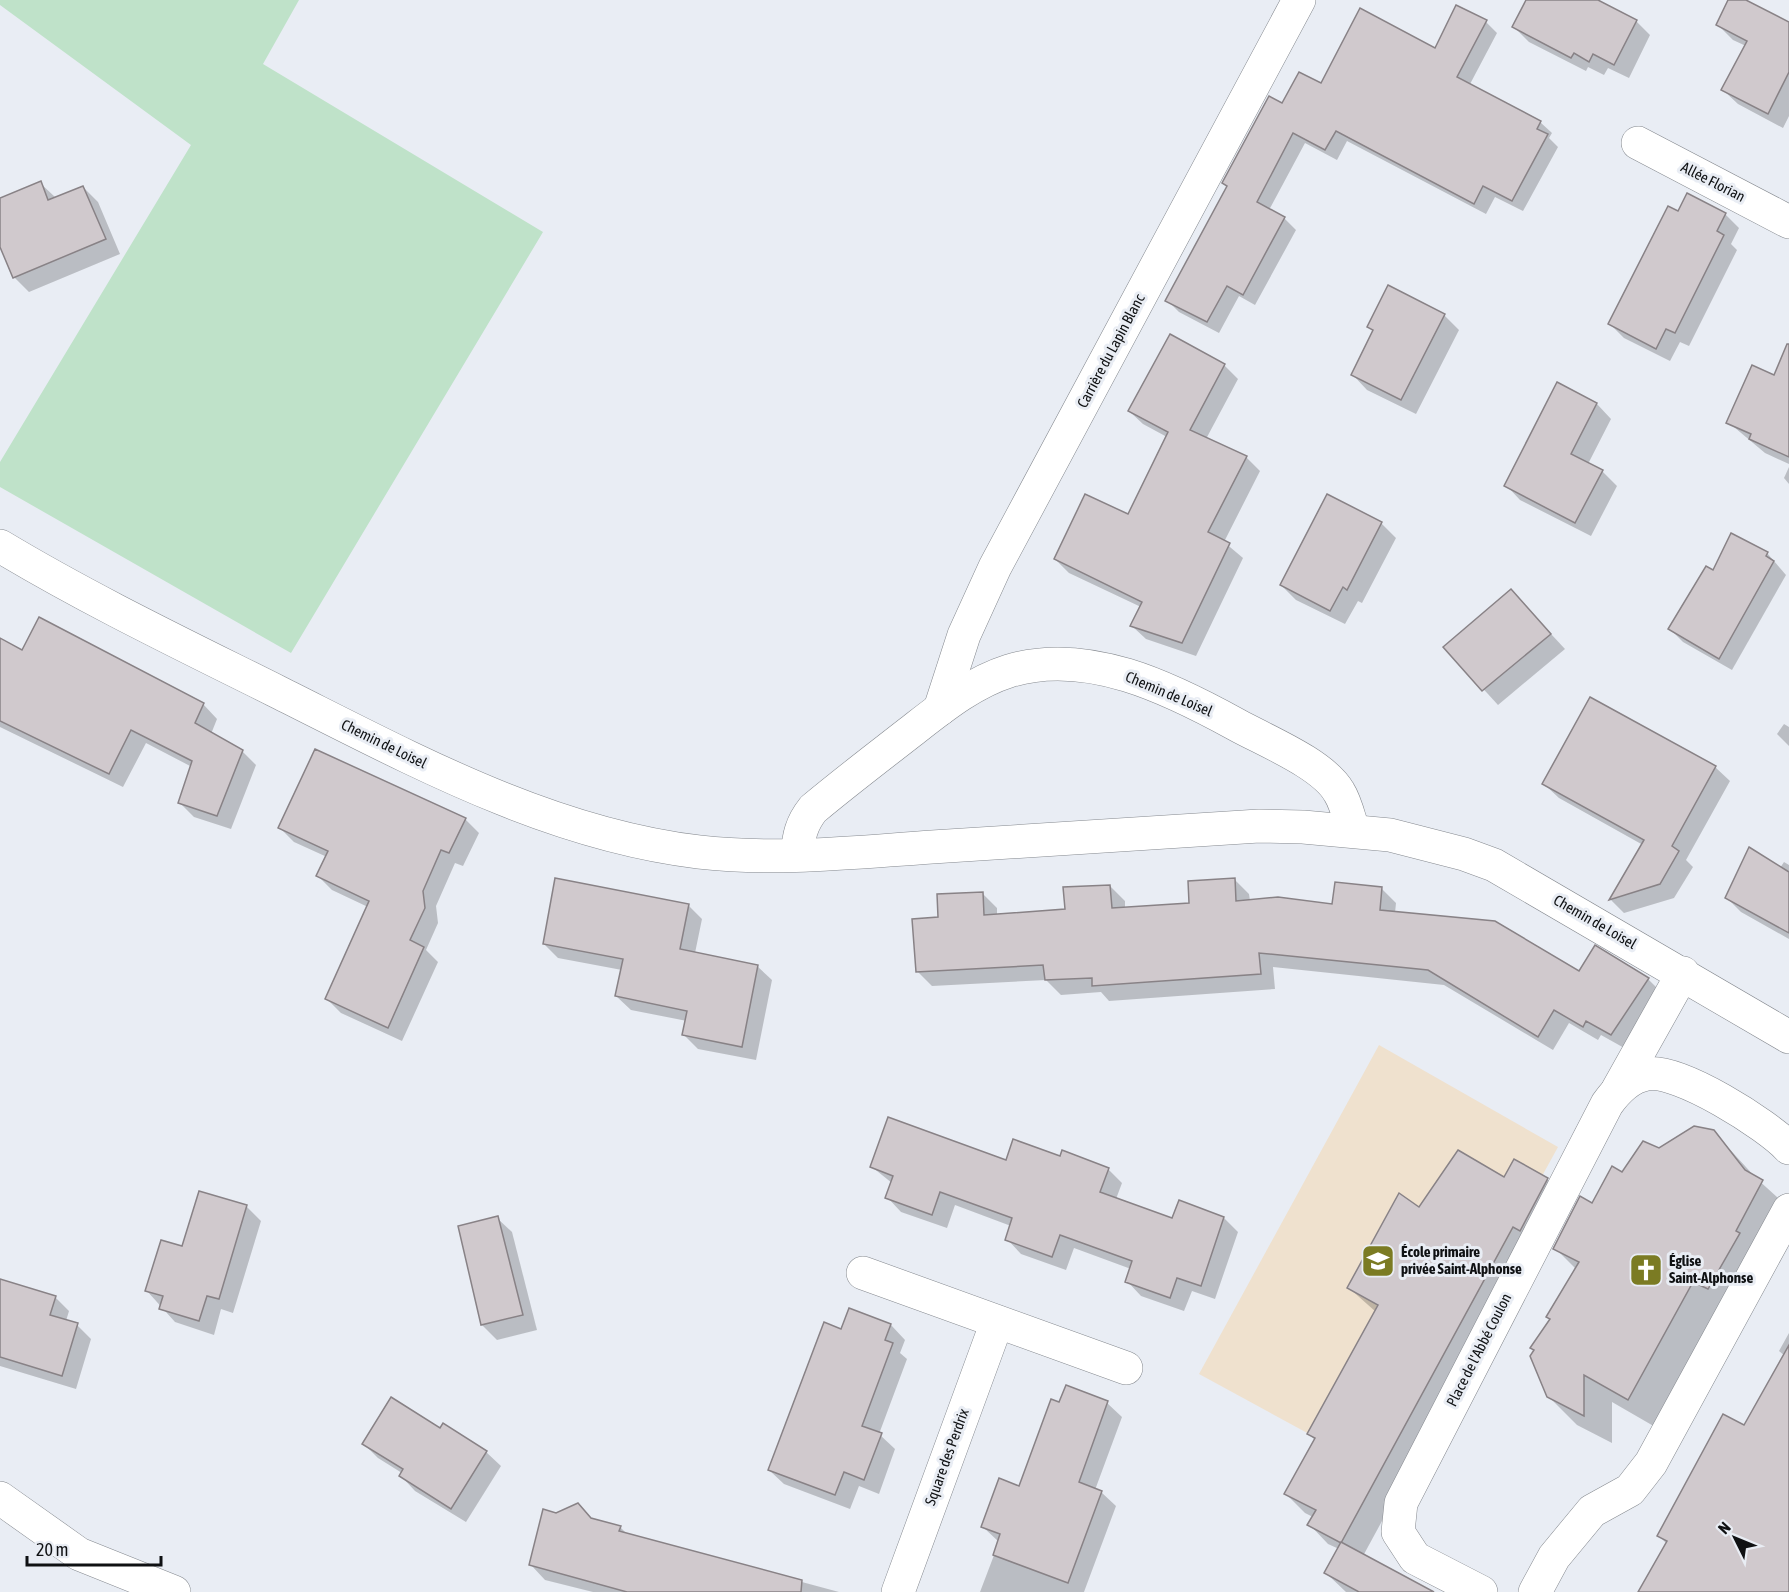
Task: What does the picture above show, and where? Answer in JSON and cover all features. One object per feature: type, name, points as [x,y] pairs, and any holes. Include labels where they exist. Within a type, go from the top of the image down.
[{"type":"street","name":"Carrière du Lapin Blanc","points":[[940,709],[964,635],[995,567],[1299,0]]},
{"type":"street","name":"Allée Florian","points":[[1638,143],[1789,222]]},
{"type":"street","name":"Chemin de Loisel","points":[[0,546],[165,635],[352,729],[478,789],[535,812],[590,830],[661,846],[736,855],[797,854],[1259,826],[1353,830],[1428,843],[1494,865],[1683,973],[1789,1037]]},
{"type":"street","name":"Chemin de Loisel","points":[[797,854],[801,827],[813,809],[940,709],[985,680],[1010,671],[1059,665],[1112,670],[1156,686],[1218,715],[1308,764],[1329,779],[1340,792],[1353,830]]},
{"type":"street","name":"Place de l'Abbé Coulon","points":[[1474,1590],[1415,1558],[1398,1532],[1401,1503],[1607,1104],[1618,1089],[1683,973]]},
{"type":"street","name":"Place de l'Abbé Coulon","points":[[1618,1089],[1646,1074],[1662,1073],[1681,1079],[1764,1125],[1789,1148]]},
{"type":"street","points":[[1535,1592],[1554,1557],[1592,1511],[1630,1490],[1652,1463],[1789,1210]]},
{"type":"street","points":[[863,1273],[1126,1368]]},
{"type":"street","name":"Square des Perdrix","points":[[898,1592],[997,1322]]},
{"type":"street","points":[[0,1498],[79,1554],[174,1592]]},
{"type":"shaded area","name":"École primaire privée Saint-Alphonse","points":[[1379,1045],[1558,1147],[1379,1472],[1199,1374]]},
{"type":"green space","points":[[0,0],[299,0],[263,64],[543,232],[291,653],[0,487],[0,462],[191,145],[0,5]]},
{"type":"building","points":[[1526,0],[1598,0],[1637,20],[1614,65],[1593,54],[1589,62],[1574,53],[1571,58],[1512,27]]},
{"type":"building","points":[[1728,0],[1746,0],[1789,22],[1789,72],[1768,114],[1721,90],[1747,41],[1716,25]]},
{"type":"building","points":[[1456,5],[1487,20],[1457,77],[1541,121],[1537,129],[1548,134],[1512,201],[1483,186],[1474,204],[1336,131],[1325,150],[1293,133],[1257,202],[1285,217],[1243,295],[1227,286],[1207,322],[1165,301],[1227,186],[1222,183],[1269,96],[1282,103],[1299,72],[1321,83],[1360,8],[1435,48]]},
{"type":"building","points":[[41,181],[48,200],[83,186],[106,239],[13,278],[0,247],[0,198]]},
{"type":"building","points":[[1687,193],[1726,213],[1717,231],[1724,235],[1675,333],[1666,329],[1656,349],[1608,324],[1668,206],[1678,211]]},
{"type":"building","points":[[1388,285],[1445,314],[1401,400],[1351,375],[1373,330],[1367,327]]},
{"type":"building","points":[[1170,334],[1225,364],[1190,430],[1247,456],[1208,532],[1230,543],[1182,643],[1130,626],[1142,602],[1054,559],[1085,494],[1128,514],[1168,432],[1128,411]]},
{"type":"building","points":[[1787,344],[1789,344],[1789,457],[1749,439],[1751,434],[1726,423],[1752,365],[1774,375]]},
{"type":"building","points":[[1557,382],[1597,403],[1571,454],[1603,470],[1575,523],[1504,486]]},
{"type":"building","points":[[1327,494],[1382,522],[1347,590],[1343,587],[1330,611],[1280,585]]},
{"type":"building","points":[[1731,533],[1768,552],[1766,556],[1774,561],[1719,659],[1668,629],[1706,566],[1713,570]]},
{"type":"building","points":[[1511,589],[1551,634],[1482,691],[1443,647]]},
{"type":"building","points":[[39,617],[204,703],[195,723],[243,750],[217,816],[178,803],[192,761],[131,730],[109,774],[0,721],[0,638],[22,650]]},
{"type":"building","points":[[1590,697],[1716,766],[1672,846],[1679,851],[1660,884],[1609,900],[1644,840],[1542,784]]},
{"type":"building","points":[[315,749],[466,818],[449,853],[441,850],[423,891],[425,908],[410,940],[424,947],[388,1028],[325,999],[369,901],[316,876],[328,851],[278,828]]},
{"type":"building","points":[[1749,847],[1789,872],[1789,933],[1725,898]]},
{"type":"building","points":[[555,878],[689,904],[680,949],[758,965],[742,1047],[682,1035],[687,1011],[615,996],[623,959],[543,944]]},
{"type":"building","points":[[1235,878],[1236,901],[1278,897],[1332,904],[1335,882],[1382,887],[1380,910],[1495,921],[1579,971],[1595,945],[1649,978],[1611,1035],[1586,1021],[1583,1027],[1554,1010],[1538,1037],[1428,970],[1259,953],[1261,974],[1092,986],[1092,978],[1045,980],[1043,965],[916,972],[912,919],[938,917],[937,894],[983,892],[984,915],[1065,909],[1063,887],[1110,885],[1112,908],[1189,903],[1188,881]]},
{"type":"building","points":[[888,1117],[1006,1160],[1013,1139],[1060,1156],[1062,1150],[1109,1168],[1100,1192],[1172,1218],[1179,1200],[1224,1217],[1201,1286],[1177,1278],[1170,1298],[1125,1282],[1132,1261],[1060,1235],[1052,1257],[1005,1240],[1012,1218],[940,1192],[932,1215],[885,1198],[893,1176],[870,1167]]},
{"type":"building","name":"Église Saint-Alphonse","points":[[1694,1126],[1714,1130],[1745,1170],[1763,1180],[1736,1231],[1740,1233],[1708,1289],[1693,1282],[1628,1400],[1584,1375],[1584,1416],[1547,1397],[1530,1356],[1534,1350],[1530,1348],[1550,1319],[1546,1317],[1579,1262],[1553,1249],[1580,1196],[1592,1203],[1612,1166],[1622,1172],[1643,1141],[1659,1148]]},
{"type":"building","points":[[1458,1150],[1504,1177],[1514,1159],[1548,1178],[1520,1231],[1513,1227],[1341,1543],[1307,1525],[1316,1510],[1284,1494],[1315,1438],[1307,1434],[1378,1305],[1347,1288],[1399,1193],[1419,1207]]},
{"type":"building","points":[[199,1191],[247,1205],[219,1299],[207,1296],[199,1321],[159,1309],[163,1296],[145,1291],[161,1240],[182,1246]]},
{"type":"building","points":[[498,1216],[523,1315],[481,1325],[458,1226]]},
{"type":"building","points":[[0,1279],[56,1296],[50,1315],[78,1323],[62,1376],[0,1357]]},
{"type":"building","points":[[849,1308],[891,1324],[885,1340],[893,1343],[862,1426],[882,1433],[864,1480],[844,1472],[835,1495],[768,1470],[824,1322],[841,1329]]},
{"type":"building","points":[[1789,1345],[1789,1592],[1638,1592],[1667,1541],[1657,1536],[1723,1414],[1744,1425]]},
{"type":"building","points":[[1066,1385],[1108,1401],[1079,1482],[1102,1491],[1068,1583],[993,1555],[1000,1534],[981,1527],[999,1478],[1019,1486],[1051,1399],[1059,1402]]},
{"type":"building","points":[[391,1397],[440,1428],[443,1423],[487,1451],[451,1509],[399,1476],[403,1469],[362,1444]]},
{"type":"building","points":[[578,1503],[591,1518],[621,1526],[619,1531],[802,1580],[801,1592],[627,1592],[529,1565],[543,1509],[556,1513]]},
{"type":"building","points":[[1341,1542],[1434,1592],[1359,1592],[1324,1573]]},
{"type":"place","name":"École primaire privée Saint-Alphonse","points":[[1378,1261]]},
{"type":"place","name":"Église Saint-Alphonse","points":[[1646,1270]]}]
